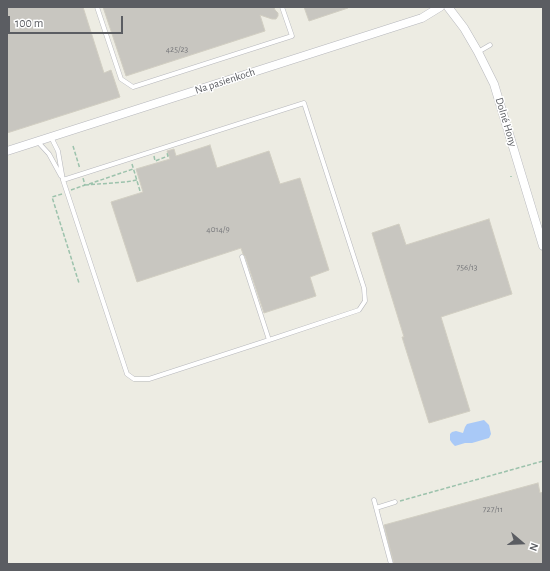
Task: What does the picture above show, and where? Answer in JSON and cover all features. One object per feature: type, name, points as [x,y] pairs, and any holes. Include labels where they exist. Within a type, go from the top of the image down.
[{"type":"street","name":"Na pasienkoch","points":[[7,151],[422,18],[440,7]]},
{"type":"street","name":"Dolné Hony","points":[[448,7],[464,28],[494,84],[540,228],[543,246]]},
{"type":"lane","points":[[97,7],[121,79],[133,87],[292,36],[282,7]]},
{"type":"lane","points":[[478,52],[490,45]]},
{"type":"lane","points":[[51,137],[58,151],[63,180],[127,374],[134,379],[149,379],[359,310],[365,301],[364,288],[304,103],[63,180]]},
{"type":"lane","points":[[38,141],[49,154],[63,180]]},
{"type":"lane","points":[[242,257],[269,340]]},
{"type":"lane","points":[[374,500],[391,564]]},
{"type":"lane","points":[[376,508],[395,502]]},
{"type":"path","points":[[154,156],[155,161],[168,156],[166,148]]},
{"type":"path","points":[[131,163],[140,191]]},
{"type":"path","points":[[133,169],[86,185],[137,180]]},
{"type":"path","points":[[395,502],[543,461]]},
{"type":"water","points":[[484,420],[489,425],[491,434],[489,438],[455,446],[450,440],[450,434],[452,432],[456,431],[463,433],[467,424]]},
{"type":"building","points":[[7,7],[83,7],[104,73],[111,70],[120,97],[7,133]]},
{"type":"building","points":[[103,7],[274,7],[278,13],[278,16],[276,19],[272,19],[260,15],[265,31],[126,76]]},
{"type":"building","points":[[304,7],[348,7],[348,8],[309,21]]},
{"type":"building","points":[[210,145],[217,168],[269,151],[280,184],[300,178],[329,270],[310,277],[316,296],[264,313],[241,248],[137,282],[111,202],[143,192],[136,169],[170,159],[167,151],[174,149],[176,156]]},
{"type":"building","points":[[489,219],[512,294],[441,317],[470,411],[429,423],[372,233],[399,224],[406,245]]},
{"type":"building","points":[[538,483],[540,493],[543,492],[543,564],[394,564],[384,525]]}]
